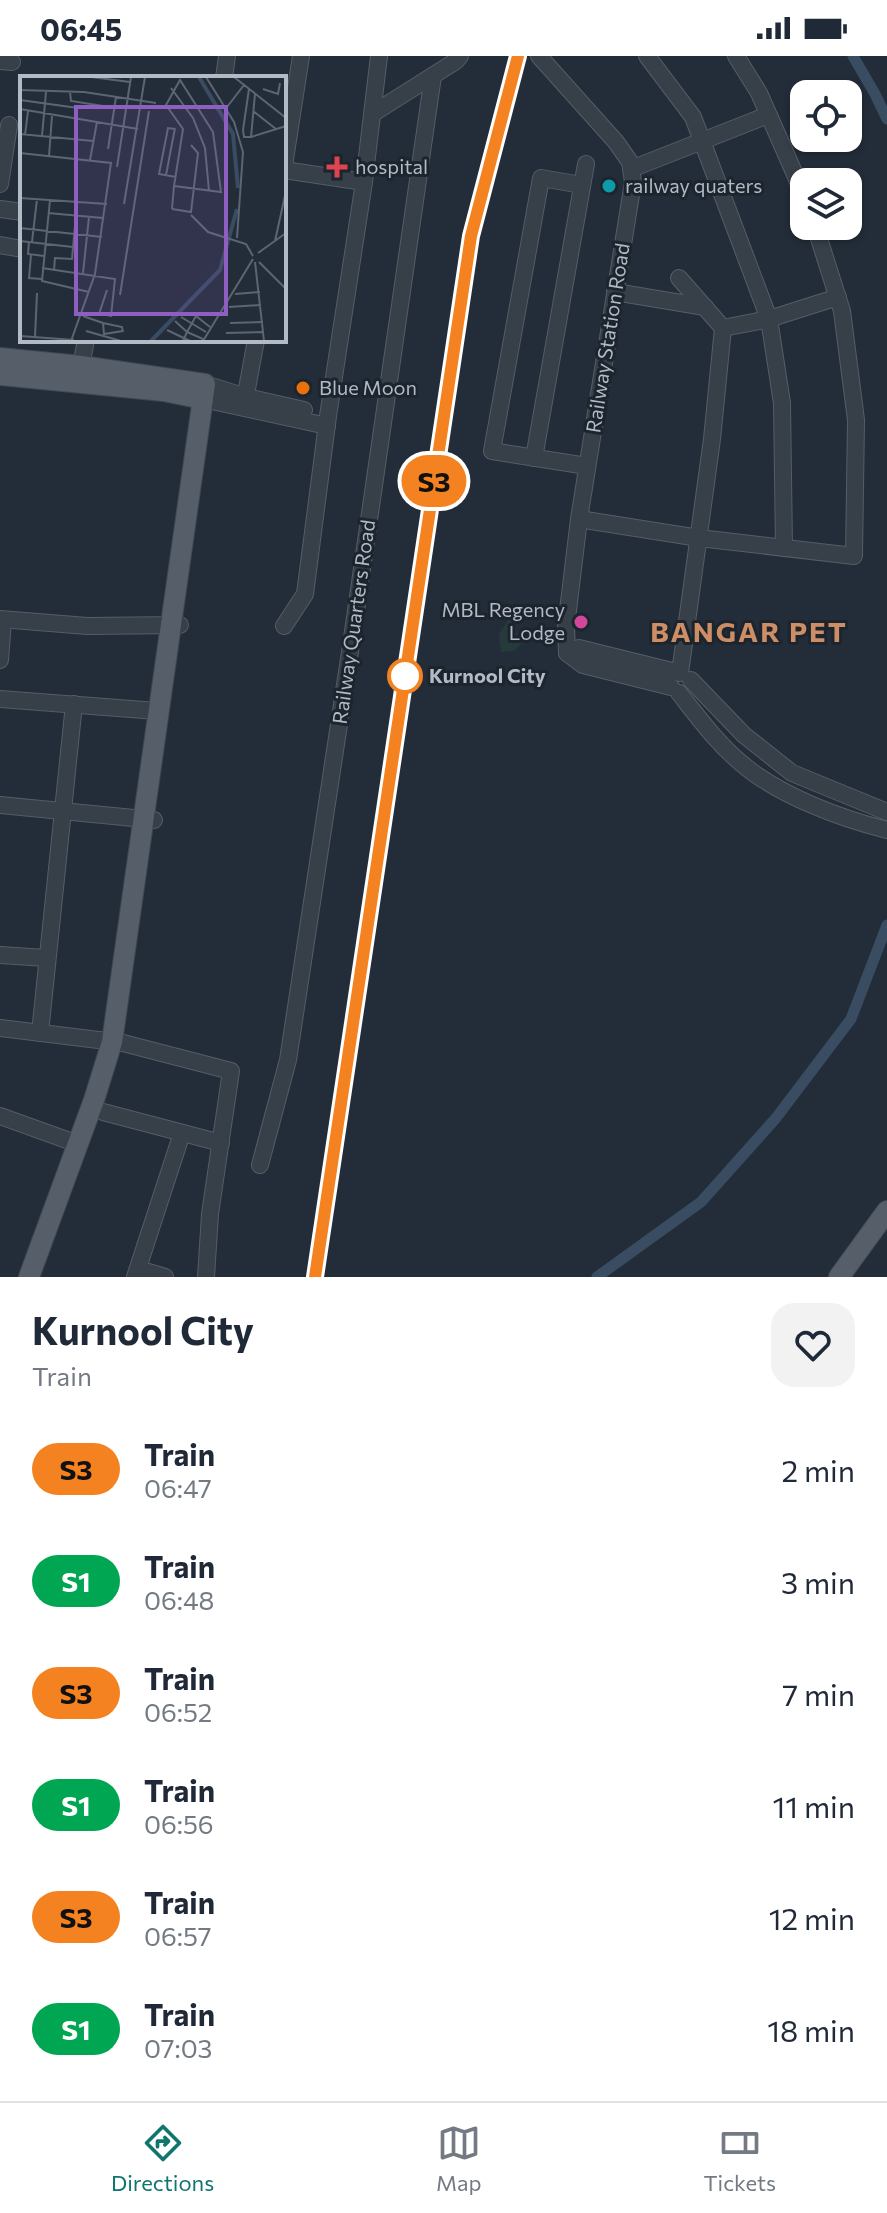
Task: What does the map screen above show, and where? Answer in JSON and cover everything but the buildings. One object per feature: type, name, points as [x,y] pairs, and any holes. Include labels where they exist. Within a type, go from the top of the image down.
[{"type":"main road","points":[[0,358],[81,366],[209,393]]},
{"type":"main road","points":[[0,375],[209,393]]},
{"type":"main road","points":[[43,1277],[103,1112],[118,1042],[209,393]]},
{"type":"main road","points":[[148,820],[157,711],[175,625]]},
{"type":"main road","points":[[29,1277],[118,1042]]},
{"type":"main road","points":[[839,1277],[887,1211]]},
{"type":"main road","points":[[853,1277],[887,1228]]},
{"type":"street","points":[[224,76],[227,56]]},
{"type":"street","points":[[286,155],[301,56]]},
{"type":"street","points":[[284,626],[305,594],[379,56]]},
{"type":"street","points":[[372,114],[460,56]]},
{"type":"street","points":[[539,56],[616,142],[630,162],[631,169],[768,115]]},
{"type":"street","points":[[647,56],[693,117],[769,319],[782,403],[784,548]]},
{"type":"street","points":[[736,56],[792,168]]},
{"type":"street","name":"Railway Quarters Road","points":[[260,1165],[288,1060],[360,588],[433,76]]},
{"type":"street","points":[[0,184],[10,125]]},
{"type":"street","points":[[534,458],[586,164]]},
{"type":"street","points":[[286,168],[364,182]]},
{"type":"street","name":"Railway Station Road","points":[[631,169],[633,182],[579,519],[566,627],[567,653],[579,648],[680,683]]},
{"type":"street","points":[[582,185],[541,178],[492,451],[587,466]]},
{"type":"street","points":[[0,209],[20,212]]},
{"type":"street","points":[[579,519],[699,538],[854,556],[856,420],[842,311],[820,240]]},
{"type":"street","points":[[0,245],[20,249]]},
{"type":"street","points":[[679,278],[723,328],[680,683],[738,761],[760,778],[806,802],[880,828]]},
{"type":"street","points":[[615,292],[705,307]]},
{"type":"street","points":[[723,328],[769,319],[838,297]]},
{"type":"street","points":[[81,366],[86,342]]},
{"type":"street","points":[[245,403],[256,342]]},
{"type":"street","points":[[209,393],[328,421]]},
{"type":"street","points":[[0,660],[2,619],[60,625],[175,625]]},
{"type":"street","points":[[680,683],[792,773],[883,811]]},
{"type":"street","points":[[0,699],[157,711]]},
{"type":"street","points":[[40,1033],[74,704]]},
{"type":"street","points":[[0,805],[148,820]]},
{"type":"street","points":[[0,955],[46,958]]},
{"type":"street","points":[[0,1028],[118,1042],[231,1071],[210,1214],[206,1277]]},
{"type":"street","points":[[103,1112],[221,1143]]},
{"type":"street","points":[[0,1116],[78,1144]]},
{"type":"street","points":[[165,1277],[136,1273],[182,1133]]},
{"type":"green space","points":[[509,619],[515,622],[517,635],[524,641],[514,651],[501,652],[499,634]]},
{"type":"waterway","points":[[853,56],[887,119]]},
{"type":"waterway","points":[[597,1277],[701,1202],[776,1118],[851,1019],[887,925]]},
{"type":"railway","points":[[315,1277],[471,236],[518,56]]},
{"type":"train","name":"S3","points":[[315,1277],[471,236],[518,56]]},
{"type":"place","name":"hospital","points":[[337,167]]},
{"type":"place","name":"railway quaters","points":[[609,186]]},
{"type":"place","name":"Blue Moon","points":[[303,388]]},
{"type":"place","name":"MBL Regency Lodge","points":[[581,622]]},
{"type":"place","name":"Kurnool City","points":[[405,676]]},
{"type":"district","name":"BANGAR PET","points":[[749,632]]}]
